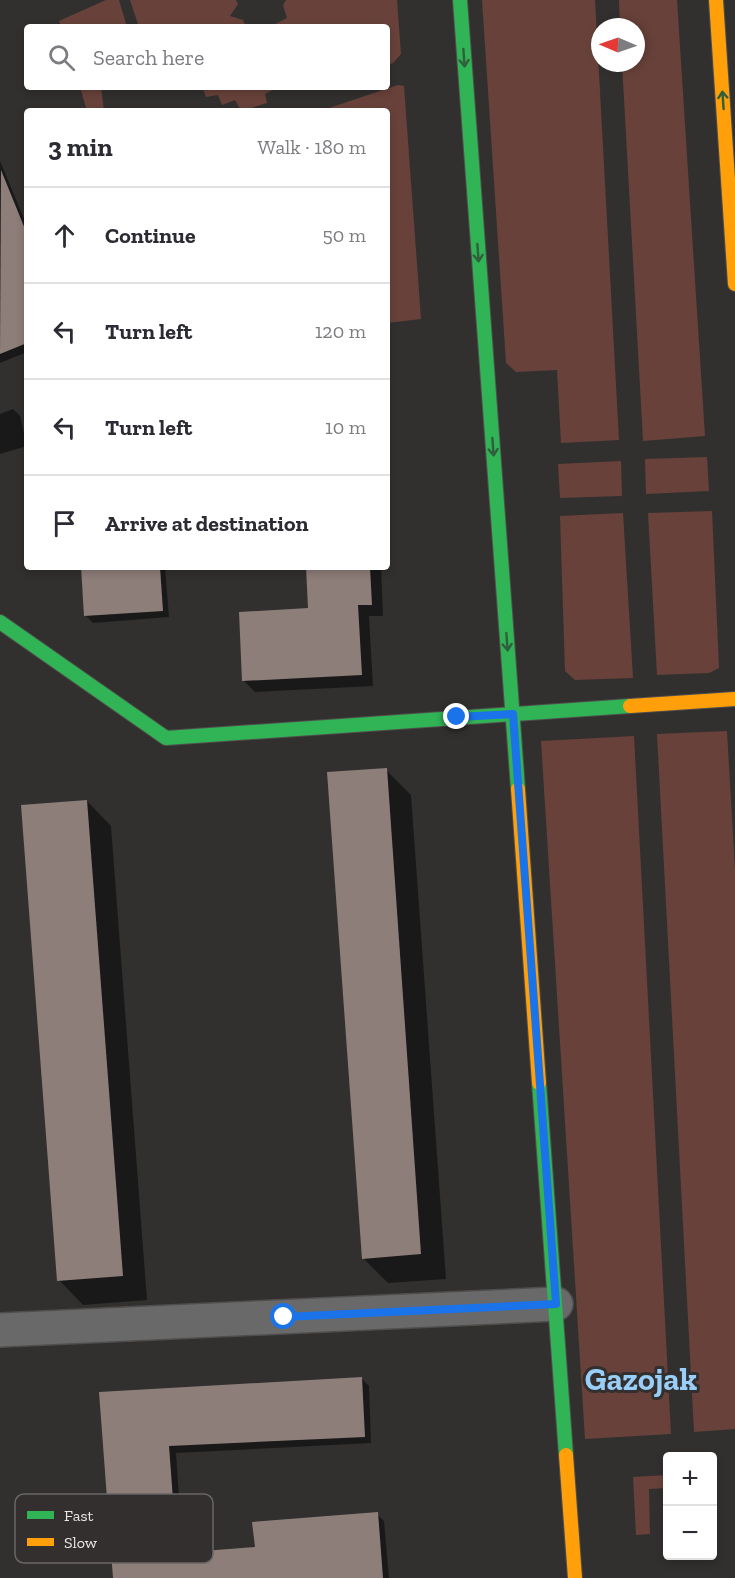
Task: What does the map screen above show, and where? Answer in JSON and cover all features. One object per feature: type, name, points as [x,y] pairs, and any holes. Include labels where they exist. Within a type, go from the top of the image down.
[{"type":"street","points":[[460,0],[575,1578]]},
{"type":"street","points":[[716,0],[735,284]]},
{"type":"street","points":[[0,622],[166,738],[735,699]]},
{"type":"street","points":[[0,1330],[556,1304]]},
{"type":"shaded area","points":[[106,0],[119,0],[126,24],[60,24],[59,21]]},
{"type":"shaded area","points":[[130,0],[236,0],[238,4],[230,16],[243,20],[245,24],[138,24]]},
{"type":"shaded area","points":[[286,0],[397,0],[401,54],[390,64],[390,24],[275,24],[287,18],[283,5]]},
{"type":"shaded area","points":[[482,0],[595,0],[596,18],[591,18],[591,72],[599,72],[619,440],[561,443],[557,370],[516,372],[506,363]]},
{"type":"shaded area","points":[[619,0],[677,0],[705,436],[643,441],[622,72],[645,72],[645,18],[620,18]]},
{"type":"shaded area","points":[[404,86],[421,319],[390,323],[390,108],[329,108],[383,90],[390,90],[390,88]]},
{"type":"shaded area","points":[[81,90],[101,90],[104,108],[86,108]]},
{"type":"shaded area","points":[[203,90],[272,90],[265,94],[267,103],[251,108],[239,108],[235,100],[222,105],[218,95],[206,97]]},
{"type":"shaded area","points":[[707,457],[709,491],[646,494],[645,459]]},
{"type":"shaded area","points":[[621,461],[622,496],[560,498],[558,464]]},
{"type":"shaded area","points":[[712,511],[719,668],[709,673],[657,675],[648,513]]},
{"type":"shaded area","points":[[623,513],[633,678],[575,680],[565,671],[560,516]]},
{"type":"shaded area","points":[[727,731],[735,870],[735,1429],[694,1432],[657,734]]},
{"type":"shaded area","points":[[634,736],[671,1434],[585,1439],[541,741]]},
{"type":"shaded area","points":[[663,1475],[663,1488],[649,1489],[650,1534],[636,1535],[633,1477]]},
{"type":"building","points":[[1,170],[24,227],[24,344],[0,354]]},
{"type":"building","points":[[81,570],[160,570],[163,611],[84,616]]},
{"type":"building","points":[[306,570],[370,570],[372,605],[358,605],[362,675],[242,681],[239,612],[308,608]]},
{"type":"building","points":[[387,768],[421,1254],[362,1259],[327,772]]},
{"type":"building","points":[[87,800],[123,1276],[57,1281],[21,805]]},
{"type":"building","points":[[362,1377],[365,1437],[169,1446],[173,1494],[107,1494],[99,1392]]},
{"type":"building","points":[[378,1512],[383,1578],[113,1578],[112,1563],[213,1563],[213,1550],[255,1547],[252,1522]]},
{"type":"traffic: fast","points":[[460,0],[518,789]]},
{"type":"traffic: fast","points":[[0,622],[166,738],[630,706]]},
{"type":"traffic: fast","points":[[539,1083],[566,1455]]},
{"type":"traffic: slow","points":[[716,0],[735,284]]},
{"type":"traffic: slow","points":[[630,706],[735,699]]},
{"type":"traffic: slow","points":[[518,789],[539,1083]]},
{"type":"traffic: slow","points":[[566,1455],[575,1578]]},
{"type":"district","name":"Gazojak","points":[[641,1379]]},
{"type":"route","points":[[284,1317],[556,1304],[513,714],[457,717]]}]
